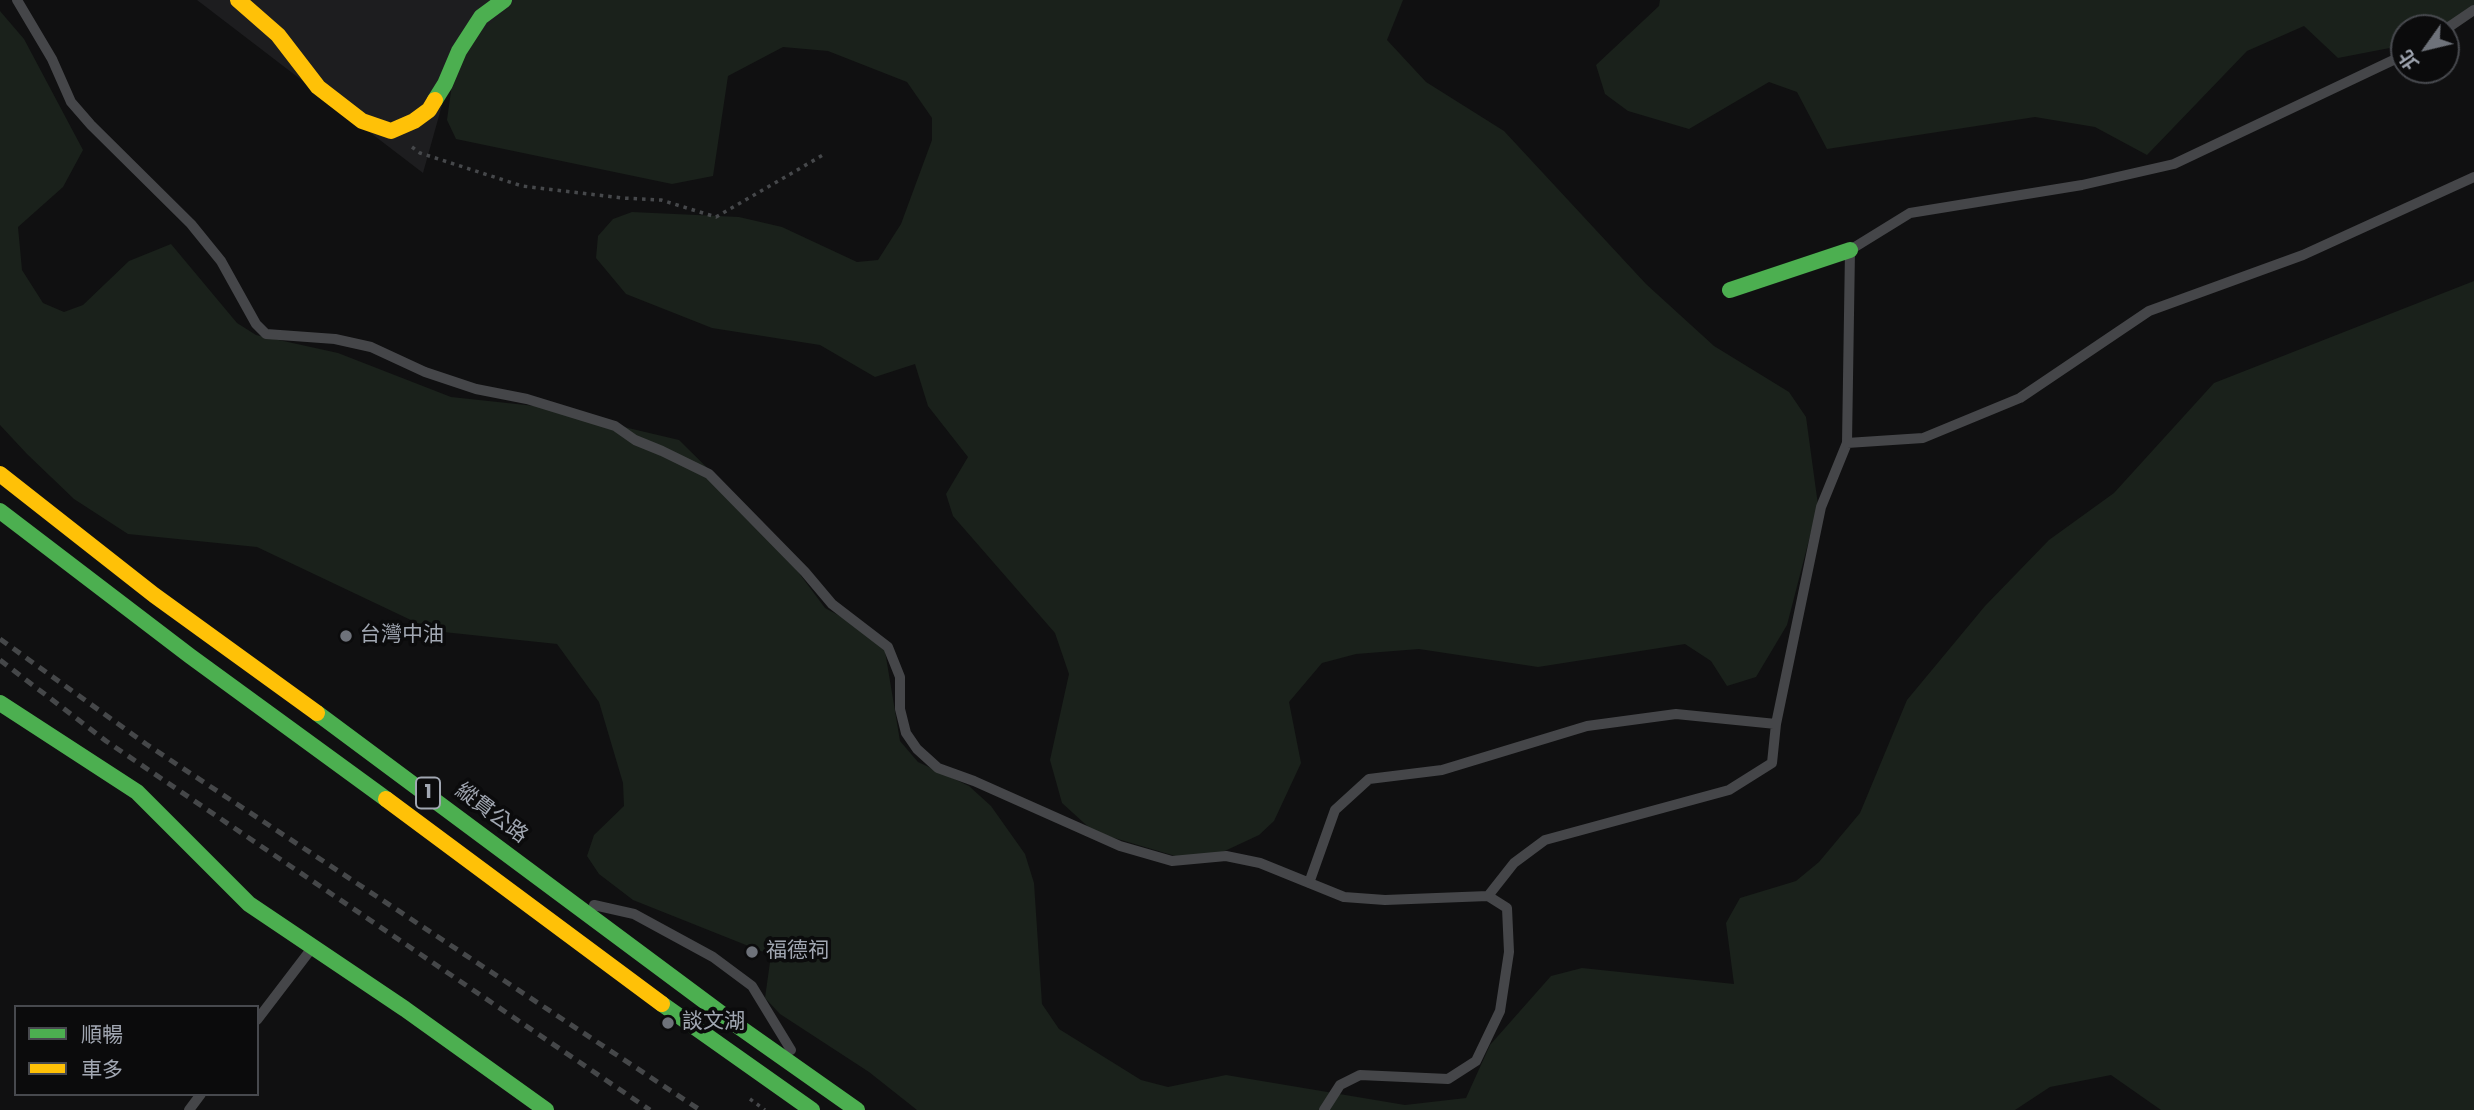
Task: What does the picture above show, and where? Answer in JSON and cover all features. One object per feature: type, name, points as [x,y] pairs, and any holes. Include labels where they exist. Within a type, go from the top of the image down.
[{"type":"main road","points":[[238,0],[278,35],[318,87],[362,121],[391,131],[414,121],[429,110],[446,84],[459,51],[481,17],[504,0]]},
{"type":"main road","points":[[1730,290],[1850,250]]},
{"type":"main road","name":"縱貫公路","points":[[0,474],[154,595],[399,772],[739,1027],[858,1110]]},
{"type":"main road","name":"1","points":[[0,511],[149,625],[636,986],[812,1110]]},
{"type":"main road","points":[[262,707],[275,684]]},
{"type":"main road","points":[[0,703],[137,792],[249,904],[405,1009],[546,1110]]},
{"type":"main road","points":[[727,1050],[739,1027]]},
{"type":"lane","points":[[17,0],[52,59],[71,102],[191,224],[221,261],[256,324],[266,334],[335,339],[371,347],[425,372],[476,389],[527,399],[615,426],[635,440],[662,450],[709,474],[806,572],[832,604],[888,648],[900,677],[900,709],[905,733],[917,749],[938,768],[974,781],[1120,846],[1172,861],[1196,861],[1226,856],[1260,863],[1344,897],[1385,900],[1488,896],[1507,908],[1509,952],[1500,1011],[1476,1061],[1447,1079],[1360,1075],[1340,1085],[1324,1110]]},
{"type":"lane","points":[[1488,896],[1514,863],[1545,840],[1729,790],[1772,763],[1776,724],[1821,507],[1847,443],[1850,250],[1910,213],[2082,185],[2174,164],[2390,62]]},
{"type":"lane","points":[[1847,443],[1923,438],[2021,398],[2149,311],[2303,255],[2474,177]]},
{"type":"lane","points":[[1309,883],[1335,810],[1369,779],[1442,770],[1587,726],[1676,714],[1776,724]]},
{"type":"lane","points":[[568,899],[634,914],[713,957],[752,986],[806,1074]]},
{"type":"lane","points":[[259,1017],[312,948]]},
{"type":"path","points":[[391,131],[420,153],[522,186],[661,200],[716,217],[823,155]]},
{"type":"shaded area","points":[[197,0],[523,0],[456,55],[423,173]]},
{"type":"shaded area","points":[[516,0],[1403,0],[1387,40],[1426,82],[1504,131],[1646,284],[1714,346],[1789,392],[1806,417],[1818,505],[1787,625],[1756,677],[1727,686],[1711,661],[1685,644],[1538,667],[1419,649],[1356,654],[1322,663],[1289,702],[1301,763],[1274,821],[1259,835],[1199,863],[1094,832],[1062,803],[1050,760],[1069,674],[1055,633],[953,516],[946,494],[968,457],[928,406],[915,364],[875,377],[820,345],[712,328],[626,294],[596,258],[598,236],[613,219],[632,212],[739,217],[782,227],[857,262],[878,260],[901,224],[932,140],[932,118],[907,82],[828,51],[783,47],[728,76],[713,176],[672,184],[456,139],[447,120],[456,55]]},
{"type":"shaded area","points":[[1660,0],[2474,0],[2474,10],[2460,17],[2460,14],[2390,14],[2390,48],[2338,58],[2304,26],[2247,51],[2147,155],[2095,127],[2035,117],[1827,149],[1797,92],[1769,82],[1689,129],[1628,111],[1605,94],[1596,65],[1659,6]]},
{"type":"shaded area","points":[[0,11],[24,39],[83,150],[63,187],[18,227],[22,270],[43,303],[64,312],[83,305],[129,261],[171,244],[237,323],[256,335],[338,353],[451,397],[535,406],[679,440],[758,518],[825,608],[883,639],[900,741],[918,762],[969,786],[991,806],[1025,854],[1034,883],[1042,1004],[1059,1029],[1141,1080],[1168,1087],[1226,1075],[1405,1105],[1466,1098],[1490,1045],[1551,976],[1582,968],[1734,984],[1726,923],[1740,898],[1796,881],[1819,862],[1860,813],[1907,700],[1985,606],[2049,540],[2114,493],[2214,383],[2474,281],[2474,1110],[2161,1110],[2111,1075],[2050,1087],[2015,1110],[917,1110],[869,1072],[780,1014],[765,998],[771,955],[633,900],[599,874],[587,856],[594,835],[624,806],[623,783],[599,702],[557,644],[434,631],[257,547],[128,534],[74,499],[0,425]]},
{"type":"railway","points":[[0,639],[146,744],[700,1110]]},
{"type":"railway","points":[[0,660],[106,741],[650,1110]]},
{"type":"traffic: fast","points":[[435,100],[459,51],[481,17],[504,0]]},
{"type":"traffic: fast","points":[[1730,290],[1850,250]]},
{"type":"traffic: fast","points":[[0,511],[190,656],[386,799]]},
{"type":"traffic: fast","points":[[0,703],[137,792],[249,904],[405,1009],[546,1110]]},
{"type":"traffic: fast","points":[[317,713],[742,1029],[857,1110]]},
{"type":"traffic: fast","points":[[662,1004],[812,1110]]},
{"type":"traffic: slow","points":[[238,0],[278,35],[318,87],[362,121],[391,131],[414,121],[429,110],[435,100]]},
{"type":"traffic: slow","points":[[0,474],[154,595],[317,713]]},
{"type":"traffic: slow","points":[[386,799],[662,1004]]},
{"type":"place","name":"台灣中油","points":[[346,636]]},
{"type":"place","name":"福德祠","points":[[752,952]]},
{"type":"place","name":"談文湖","points":[[668,1023]]}]
